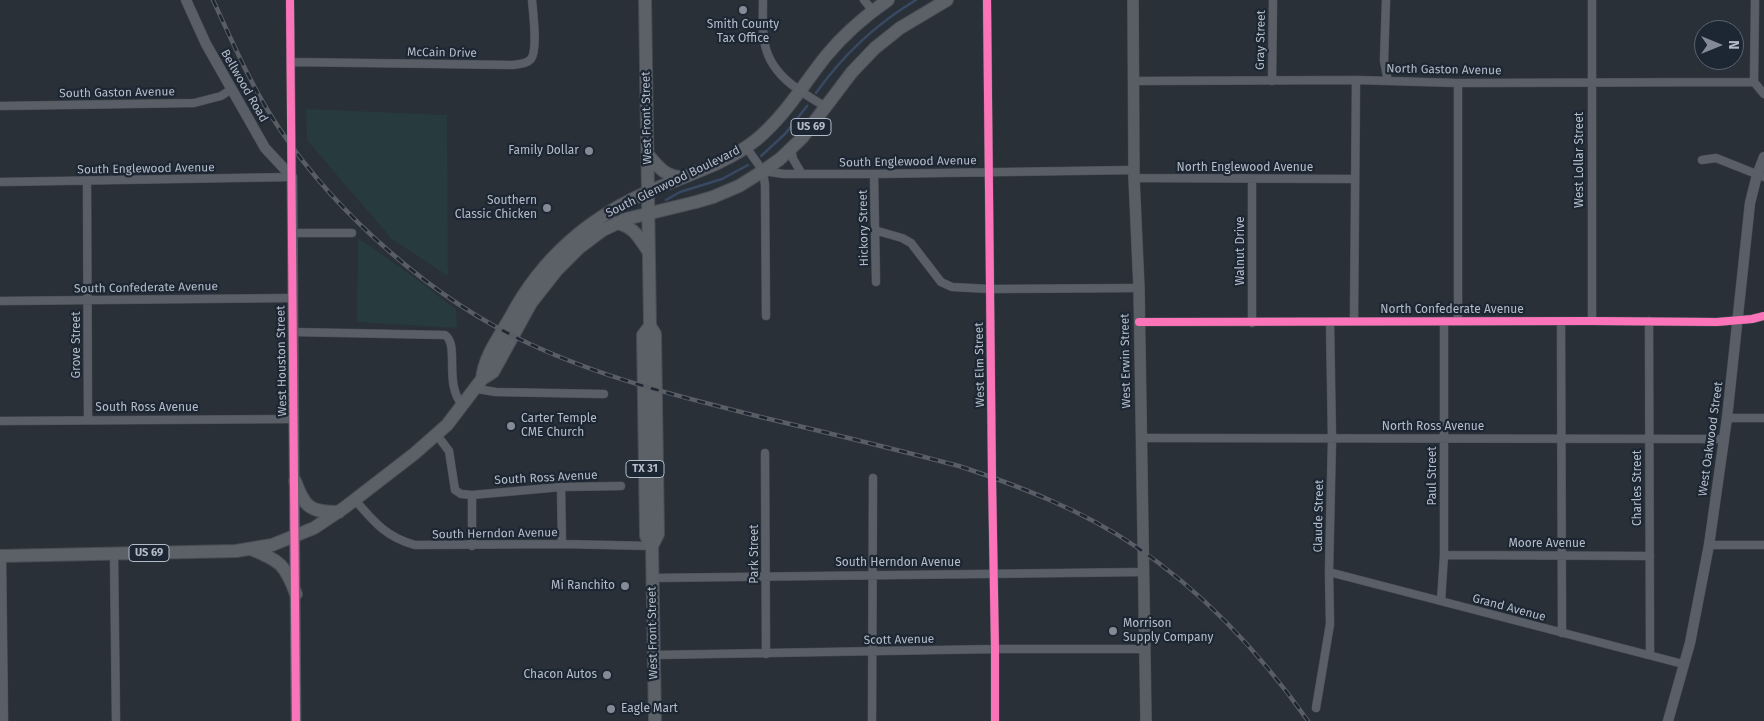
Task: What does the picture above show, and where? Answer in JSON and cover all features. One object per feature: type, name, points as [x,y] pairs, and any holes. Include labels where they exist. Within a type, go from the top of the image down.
[{"type":"main road","name":"West Front Street","points":[[645,0],[650,326],[643,335],[646,536],[652,546],[655,721]]},
{"type":"main road","name":"South Glenwood Boulevard","points":[[479,384],[484,366],[522,295],[539,272],[560,250],[588,226],[614,208],[648,191],[721,161],[746,147],[774,123],[839,42],[888,0]]},
{"type":"main road","name":"South Glenwood Boulevard","points":[[1,556],[220,552],[251,549],[295,537],[314,528],[339,512],[437,435],[463,406],[479,384],[493,372],[524,314],[547,281],[579,248],[616,223],[649,212],[690,204],[713,197],[739,186],[763,171],[791,149],[810,128],[852,72],[875,48],[900,28],[946,0]]},
{"type":"main road","name":"West Erwin Street","points":[[1133,0],[1134,174],[1139,288],[1146,721]]},
{"type":"main road","points":[[648,155],[664,173],[684,177]]},
{"type":"main road","points":[[616,223],[625,225],[633,230],[648,252]]},
{"type":"main road","points":[[295,481],[302,499],[308,506],[321,512],[339,512]]},
{"type":"main road","points":[[251,549],[279,563],[288,576],[296,594]]},
{"type":"street","name":"Bellwood Road","points":[[186,0],[206,44],[265,148],[292,177]]},
{"type":"street","name":"West Houston Street","points":[[290,0],[296,721]]},
{"type":"street","name":"McCain Drive","points":[[291,62],[513,65],[525,63],[532,58],[534,48],[532,0]]},
{"type":"street","points":[[763,0],[764,40],[770,60],[786,81],[826,107]]},
{"type":"street","points":[[864,0],[873,11]]},
{"type":"street","name":"West Elm Street","points":[[986,0],[995,721]]},
{"type":"street","name":"Gray Street","points":[[1272,81],[1273,0]]},
{"type":"street","points":[[1386,0],[1384,61],[1388,81]]},
{"type":"street","name":"West Lollar Street","points":[[1592,0],[1592,320]]},
{"type":"street","points":[[1756,0],[1754,82],[1764,94]]},
{"type":"street","name":"North Gaston Avenue","points":[[1134,80],[1356,80],[1458,83],[1754,82]]},
{"type":"street","points":[[1354,321],[1356,80]]},
{"type":"street","points":[[1458,83],[1458,321]]},
{"type":"street","name":"South Gaston Avenue","points":[[0,106],[194,103],[221,96],[232,89]]},
{"type":"street","points":[[746,147],[763,171],[765,185],[766,316]]},
{"type":"street","points":[[791,149],[793,159],[802,174]]},
{"type":"street","name":"West Oakwood Street","points":[[1668,721],[1695,621],[1709,545],[1727,418],[1747,228],[1764,157]]},
{"type":"street","points":[[1702,160],[1716,158],[1760,176]]},
{"type":"street","name":"South Englewood Avenue","points":[[763,171],[784,174],[988,172],[1134,174]]},
{"type":"street","name":"Hickory Street","points":[[874,174],[876,282]]},
{"type":"street","name":"North Englewood Avenue","points":[[1134,174],[1252,179],[1355,179]]},
{"type":"street","name":"South Englewood Avenue","points":[[0,182],[292,177]]},
{"type":"street","name":"Walnut Drive","points":[[1252,179],[1252,322]]},
{"type":"street","name":"Grove Street","points":[[87,181],[88,420]]},
{"type":"street","points":[[874,230],[902,238],[911,243],[931,270],[946,285],[952,287],[990,289],[1139,288]]},
{"type":"street","points":[[293,234],[352,233]]},
{"type":"street","name":"South Confederate Avenue","points":[[0,301],[293,298]]},
{"type":"street","name":"North Confederate Avenue","points":[[1139,322],[1592,320],[1717,322],[1764,316]]},
{"type":"street","name":"Paul Street","points":[[1441,601],[1444,555],[1444,321]]},
{"type":"street","points":[[1561,321],[1562,633]]},
{"type":"street","name":"Charles Street","points":[[1649,321],[1650,655]]},
{"type":"street","name":"Claude Street","points":[[1316,708],[1330,624],[1329,572],[1332,438],[1330,322]]},
{"type":"street","points":[[293,332],[440,334],[448,337],[452,345],[452,383],[456,397],[463,406]]},
{"type":"street","points":[[479,384],[496,392],[604,394]]},
{"type":"street","points":[[1727,418],[1764,418]]},
{"type":"street","name":"South Ross Avenue","points":[[0,420],[294,419]]},
{"type":"street","points":[[437,435],[449,451],[455,490],[461,494],[472,495],[472,546]]},
{"type":"street","name":"North Ross Avenue","points":[[1141,438],[1724,439]]},
{"type":"street","name":"Park Street","points":[[765,453],[766,654]]},
{"type":"street","points":[[872,721],[874,478]]},
{"type":"street","name":"South Ross Avenue","points":[[472,495],[561,487],[621,486]]},
{"type":"street","points":[[561,487],[562,544]]},
{"type":"street","name":"South Herndon Avenue","points":[[354,500],[378,526],[402,541],[420,546],[562,544],[652,546]]},
{"type":"street","points":[[1709,545],[1764,545]]},
{"type":"street","points":[[114,554],[116,721]]},
{"type":"street","name":"Moore Avenue","points":[[1444,555],[1650,556]]},
{"type":"street","points":[[1,556],[4,721]]},
{"type":"street","name":"South Herndon Avenue","points":[[652,578],[1144,572]]},
{"type":"street","name":"Grand Avenue","points":[[1329,572],[1683,664]]},
{"type":"street","name":"Scott Avenue","points":[[654,655],[995,649],[1145,649]]},
{"type":"green space","points":[[306,109],[447,115],[448,276],[392,239],[307,140]]},
{"type":"green space","points":[[358,238],[415,278],[456,310],[457,328],[357,322]]},
{"type":"waterway","points":[[816,93],[837,66],[861,41],[887,19],[916,0]]},
{"type":"waterway","points":[[761,156],[785,134],[807,106]]},
{"type":"waterway","points":[[666,200],[680,192],[722,179],[748,165]]},
{"type":"railway","points":[[213,0],[260,97],[279,128],[303,160],[329,192],[391,253],[424,280],[459,304],[494,326],[530,344],[616,378],[705,403],[959,466],[1072,510],[1135,546],[1184,583],[1251,648],[1308,721]]},
{"type":"cycle path","points":[[290,0],[296,721]]},
{"type":"cycle path","points":[[987,0],[995,721]]},
{"type":"cycle path","points":[[1139,322],[1717,322],[1764,316]]},
{"type":"place","name":"Smith County Tax Office","points":[[743,10]]},
{"type":"place","name":"Family Dollar","points":[[589,151]]},
{"type":"place","name":"Southern Classic Chicken","points":[[547,208]]},
{"type":"place","name":"Carter Temple CME Church","points":[[511,426]]},
{"type":"place","name":"Mi Ranchito","points":[[625,586]]},
{"type":"place","name":"Morrison Supply Company","points":[[1113,631]]},
{"type":"place","name":"Chacon Autos","points":[[607,675]]},
{"type":"place","name":"Eagle Mart","points":[[611,709]]}]
